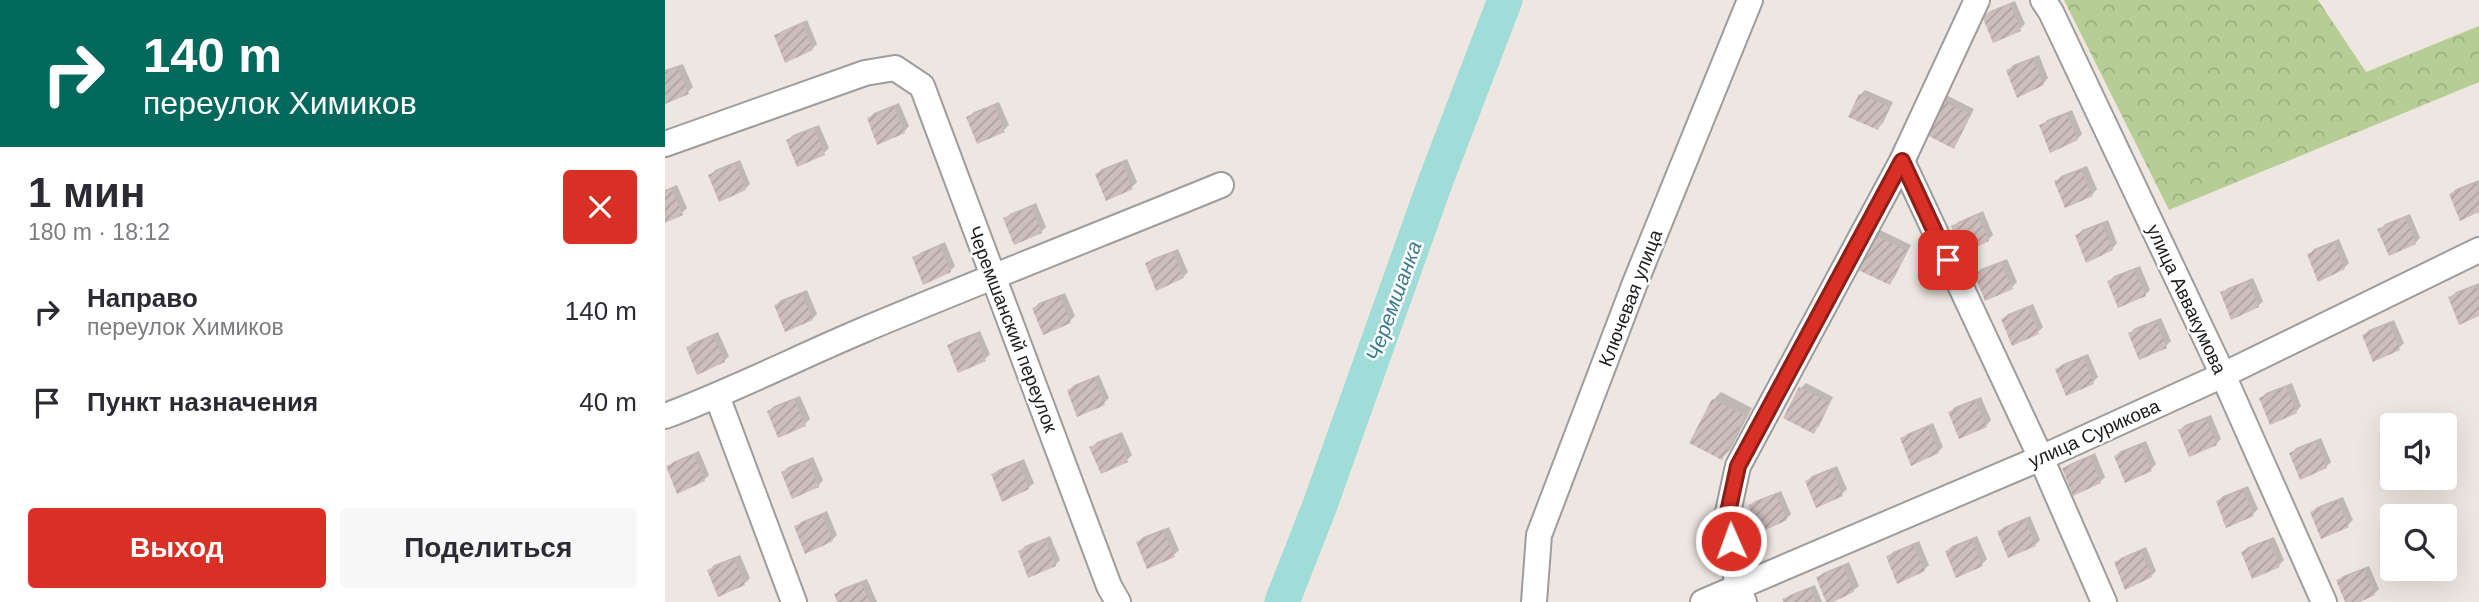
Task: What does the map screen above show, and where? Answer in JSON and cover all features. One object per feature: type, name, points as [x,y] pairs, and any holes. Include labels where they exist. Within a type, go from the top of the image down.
[{"type":"street","name":"Ключевая улица","points":[[1534,602],[1539,535],[1635,283],[1750,0]]},
{"type":"street","points":[[1741,595],[1727,517],[1738,466],[1902,161],[1977,0]]},
{"type":"street","name":"улица Аввакумова","points":[[2043,0],[2223,375],[2325,602]]},
{"type":"street","name":"Черемшанский переулок","points":[[665,144],[865,72],[895,68],[922,86],[1109,586],[1118,602]]},
{"type":"street","points":[[1902,161],[2041,458],[2104,602]]},
{"type":"street","points":[[665,415],[717,396],[764,372],[1221,185]]},
{"type":"street","name":"улица Сурикова","points":[[1703,602],[1741,595],[2223,375],[2479,250]]},
{"type":"street","points":[[717,396],[794,602]]},
{"type":"green space","points":[[2064,0],[2318,0],[2366,72],[2479,26],[2479,82],[2169,210]]},
{"type":"building","points":[[2010,4],[2021,31],[1993,43],[1982,16]]},
{"type":"building","points":[[802,24],[813,50],[785,63],[774,35]]},
{"type":"building","points":[[2033,59],[2044,85],[2017,98],[2006,70]]},
{"type":"building","points":[[677,68],[689,94],[665,104],[665,72]]},
{"type":"building","points":[[1859,94],[1889,107],[1878,130],[1848,117]]},
{"type":"building","points":[[1939,99],[1970,114],[1954,149],[1923,133]]},
{"type":"building","points":[[994,106],[1005,132],[977,144],[966,117]]},
{"type":"building","points":[[894,107],[905,133],[877,145],[867,118]]},
{"type":"building","points":[[2067,114],[2078,140],[2050,153],[2039,125]]},
{"type":"building","points":[[814,129],[825,155],[797,167],[786,140]]},
{"type":"building","points":[[1122,163],[1133,189],[1106,201],[1095,174]]},
{"type":"building","points":[[735,164],[746,190],[719,202],[708,175]]},
{"type":"building","points":[[2081,170],[2093,196],[2065,208],[2054,181]]},
{"type":"building","points":[[2476,183],[2479,190],[2479,212],[2460,221],[2449,194]]},
{"type":"building","points":[[671,189],[683,215],[665,223],[665,192]]},
{"type":"building","points":[[1031,207],[1042,233],[1014,245],[1003,218]]},
{"type":"building","points":[[1978,215],[1989,241],[1962,254],[1951,226]]},
{"type":"building","points":[[2405,218],[2416,244],[2389,256],[2377,229]]},
{"type":"building","points":[[2102,224],[2113,250],[2086,263],[2075,235]]},
{"type":"building","points":[[1873,234],[1907,251],[1890,285],[1856,269]]},
{"type":"building","points":[[2334,243],[2345,269],[2318,282],[2307,254]]},
{"type":"building","points":[[940,246],[951,272],[923,285],[912,257]]},
{"type":"building","points":[[1173,252],[1184,278],[1156,291],[1145,263]]},
{"type":"building","points":[[2001,263],[2013,289],[1985,301],[1974,274]]},
{"type":"building","points":[[2134,270],[2146,296],[2118,308],[2107,281]]},
{"type":"building","points":[[2248,282],[2259,307],[2231,320],[2220,292]]},
{"type":"building","points":[[2476,286],[2479,294],[2479,316],[2459,325],[2448,297]]},
{"type":"building","points":[[802,294],[813,320],[785,332],[774,305]]},
{"type":"building","points":[[1060,297],[1071,323],[1043,335],[1032,308]]},
{"type":"building","points":[[2028,308],[2039,334],[2012,346],[2001,319]]},
{"type":"building","points":[[2156,322],[2167,348],[2139,360],[2128,333]]},
{"type":"building","points":[[2389,324],[2400,350],[2373,362],[2362,335]]},
{"type":"building","points":[[975,335],[986,361],[958,373],[947,345]]},
{"type":"building","points":[[713,336],[725,362],[697,375],[686,347]]},
{"type":"building","points":[[2083,358],[2094,384],[2066,396],[2055,369]]},
{"type":"building","points":[[1094,378],[1105,405],[1077,417],[1067,390]]},
{"type":"building","points":[[1799,387],[1830,403],[1814,434],[1783,418]]},
{"type":"building","points":[[2286,387],[2297,413],[2270,425],[2259,398]]},
{"type":"building","points":[[1712,399],[1745,416],[1722,460],[1689,443]]},
{"type":"building","points":[[794,400],[806,426],[778,438],[767,411]]},
{"type":"building","points":[[1975,401],[1987,427],[1959,439],[1948,412]]},
{"type":"building","points":[[2206,419],[2217,445],[2189,457],[2178,430]]},
{"type":"building","points":[[1928,427],[1939,453],[1911,466],[1900,438]]},
{"type":"building","points":[[1117,436],[1128,462],[1101,474],[1089,447]]},
{"type":"building","points":[[2316,442],[2327,468],[2300,480],[2289,453]]},
{"type":"building","points":[[2141,445],[2152,471],[2125,483],[2114,456]]},
{"type":"building","points":[[694,455],[705,481],[677,494],[666,466]]},
{"type":"building","points":[[2090,457],[2101,483],[2073,496],[2062,468]]},
{"type":"building","points":[[808,461],[819,487],[792,499],[781,472]]},
{"type":"building","points":[[1018,463],[1029,489],[1002,502],[991,474]]},
{"type":"building","points":[[1832,470],[1843,496],[1816,508],[1805,481]]},
{"type":"building","points":[[2243,490],[2254,516],[2226,528],[2216,501]]},
{"type":"building","points":[[1776,494],[1787,520],[1759,533],[1748,505]]},
{"type":"building","points":[[2338,501],[2349,527],[2321,539],[2310,512]]},
{"type":"building","points":[[821,515],[833,541],[805,554],[794,526]]},
{"type":"building","points":[[2025,520],[2036,546],[2008,558],[1997,531]]},
{"type":"building","points":[[1163,531],[1175,557],[1147,569],[1136,542]]},
{"type":"building","points":[[1045,540],[1056,566],[1028,578],[1018,551]]},
{"type":"building","points":[[1972,540],[1983,566],[1956,578],[1945,551]]},
{"type":"building","points":[[2268,540],[2280,567],[2252,579],[2241,552]]},
{"type":"building","points":[[1913,545],[1925,571],[1897,584],[1886,556]]},
{"type":"building","points":[[2141,551],[2152,577],[2125,590],[2114,562]]},
{"type":"building","points":[[734,559],[745,585],[718,597],[707,570]]},
{"type":"building","points":[[1843,566],[1854,592],[1833,602],[1826,602],[1816,577]]},
{"type":"building","points":[[2364,569],[2375,595],[2360,602],[2345,602],[2336,580]]},
{"type":"building","points":[[861,583],[870,602],[837,602],[834,594]]},
{"type":"building","points":[[1810,588],[1815,602],[1783,602],[1782,599]]},
{"type":"waterway","name":"Черемшанка","points":[[1282,602],[1320,505],[1436,180],[1505,0]]},
{"type":"route","points":[[1731,541],[1727,517],[1738,466],[1902,161],[1948,260]]}]
